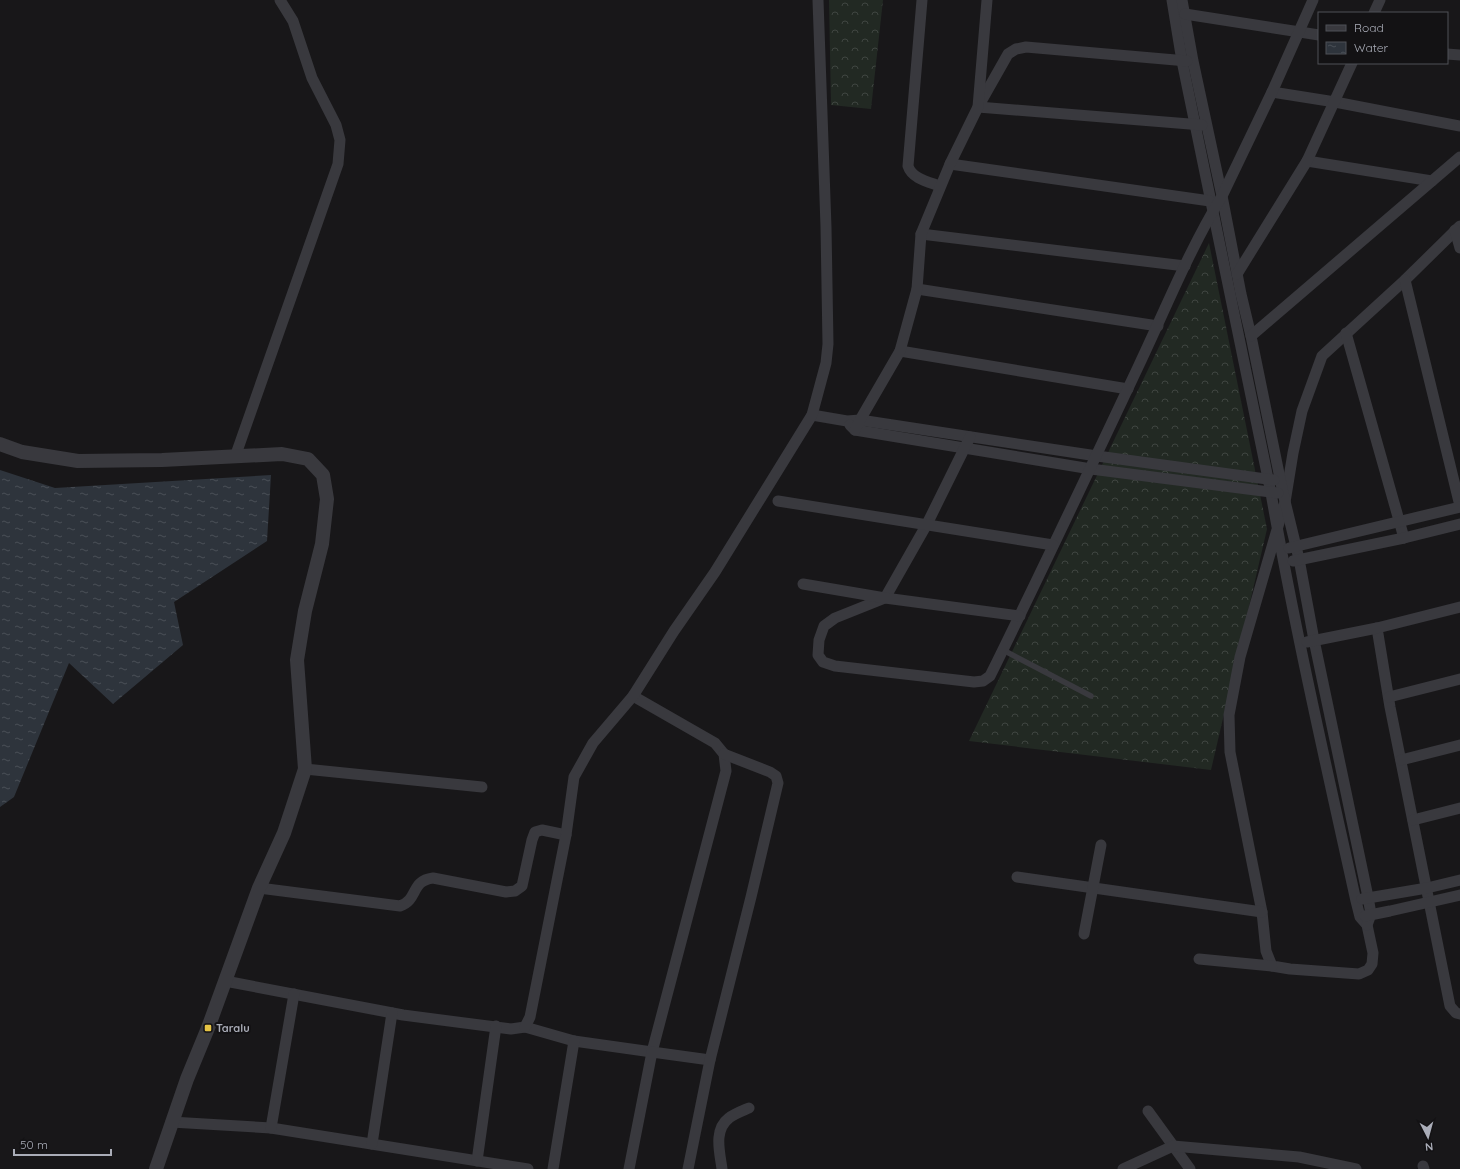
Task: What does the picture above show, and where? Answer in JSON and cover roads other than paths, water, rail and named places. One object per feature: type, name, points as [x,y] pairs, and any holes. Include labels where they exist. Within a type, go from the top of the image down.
[{"type":"street","points":[[235,457],[338,164],[340,140],[336,125],[312,78],[293,21],[280,0]]},
{"type":"street","points":[[526,1027],[530,1017],[566,835],[574,776],[594,743],[633,696],[674,630],[715,572],[812,415],[826,363],[828,344],[826,227],[818,0]]},
{"type":"street","points":[[922,0],[908,166],[910,171],[916,176],[940,186]]},
{"type":"street","points":[[978,107],[987,0]]},
{"type":"street","points":[[1172,0],[1201,125],[1222,196],[1280,480],[1299,559],[1314,640],[1368,898],[1366,919],[1373,953],[1372,964],[1368,970],[1359,974],[1290,969],[1199,959]]},
{"type":"street","points":[[1182,0],[1185,14],[1187,61]]},
{"type":"street","points":[[970,437],[927,524],[885,598],[835,618],[824,626],[818,647],[818,655],[823,662],[835,666],[974,682],[983,681],[990,676],[1091,469],[1212,206],[1222,196],[1272,92],[1313,0]]},
{"type":"street","points":[[1374,12],[1380,0]]},
{"type":"street","points":[[1185,14],[1318,35]]},
{"type":"street","points":[[857,425],[900,351],[917,289],[921,234],[940,186],[978,107],[1008,54],[1016,49],[1026,47],[1187,61]]},
{"type":"street","points":[[1448,54],[1460,55]]},
{"type":"street","points":[[1237,274],[1307,161],[1352,64]]},
{"type":"street","points":[[1272,92],[1335,102],[1460,126]]},
{"type":"street","points":[[978,107],[1201,125]]},
{"type":"street","points":[[1201,125],[1212,206],[1271,493],[1299,644],[1356,901],[1366,919]]},
{"type":"street","points":[[1251,336],[1460,157]]},
{"type":"street","points":[[1307,161],[1432,181]]},
{"type":"street","points":[[950,164],[1212,206]]},
{"type":"street","points":[[1458,228],[1460,248]]},
{"type":"street","points":[[1272,966],[1266,952],[1262,912],[1230,752],[1229,715],[1240,657],[1277,529],[1302,411],[1322,356],[1405,280],[1458,228]]},
{"type":"street","points":[[921,234],[1185,266]]},
{"type":"street","points":[[1282,549],[1460,507],[1405,280]]},
{"type":"street","points":[[917,289],[1158,326]]},
{"type":"street","points":[[1346,333],[1404,538]]},
{"type":"street","points":[[900,351],[1128,389]]},
{"type":"street","points":[[812,415],[847,421],[857,425],[965,447],[1091,469],[1271,493],[1284,498]]},
{"type":"street","points":[[857,425],[970,437],[1268,480],[1280,480]]},
{"type":"street","points":[[0,444],[22,452],[78,461],[162,460],[282,454],[308,459],[323,474],[327,499],[322,544],[305,611],[297,660],[305,769],[284,833],[260,888],[171,1122],[156,1169]]},
{"type":"street","points":[[778,501],[1053,545]]},
{"type":"street","points":[[1284,563],[1404,538],[1460,524]]},
{"type":"street","points":[[803,584],[885,598],[1020,616]]},
{"type":"street","points":[[1299,644],[1377,628],[1460,607]]},
{"type":"street","points":[[1377,628],[1401,760],[1450,1006],[1456,1013],[1460,1014]]},
{"type":"street","points":[[1389,697],[1460,678]]},
{"type":"street","points":[[633,696],[715,743],[724,754],[770,772],[776,776],[778,783],[710,1060],[688,1169]]},
{"type":"street","points":[[1401,760],[1460,745]]},
{"type":"street","points":[[629,1169],[652,1052],[726,771],[724,754]]},
{"type":"street","points":[[305,769],[482,787]]},
{"type":"street","points":[[1413,820],[1460,808]]},
{"type":"street","points":[[260,888],[400,906],[408,903],[413,897],[416,886],[424,879],[433,878],[506,892],[516,891],[522,886],[535,832],[542,830],[566,835]]},
{"type":"street","points":[[1084,934],[1100,845]]},
{"type":"street","points":[[1018,877],[1262,912]]},
{"type":"street","points":[[1356,901],[1427,888],[1460,880]]},
{"type":"street","points":[[1366,919],[1390,911],[1460,895]]},
{"type":"street","points":[[225,981],[392,1014],[511,1029],[526,1027],[574,1041],[710,1060]]},
{"type":"street","points":[[271,1128],[294,994]]},
{"type":"street","points":[[372,1144],[392,1014]]},
{"type":"street","points":[[477,1161],[496,1026]]},
{"type":"street","points":[[553,1169],[574,1041]]},
{"type":"street","points":[[722,1169],[719,1144],[720,1130],[728,1119],[749,1108]]},
{"type":"street","points":[[1148,1111],[1190,1169]]},
{"type":"street","points":[[171,1122],[271,1128],[528,1169]]},
{"type":"street","points":[[1123,1169],[1173,1146],[1299,1157],[1356,1169]]},
{"type":"lane","points":[[1003,650],[1091,696]]},
{"type":"water","points":[[0,470],[55,488],[271,475],[267,541],[174,602],[183,645],[113,704],[69,663],[14,797],[0,807]]},
{"type":"place","name":"Taralu","points":[[208,1028]]}]
